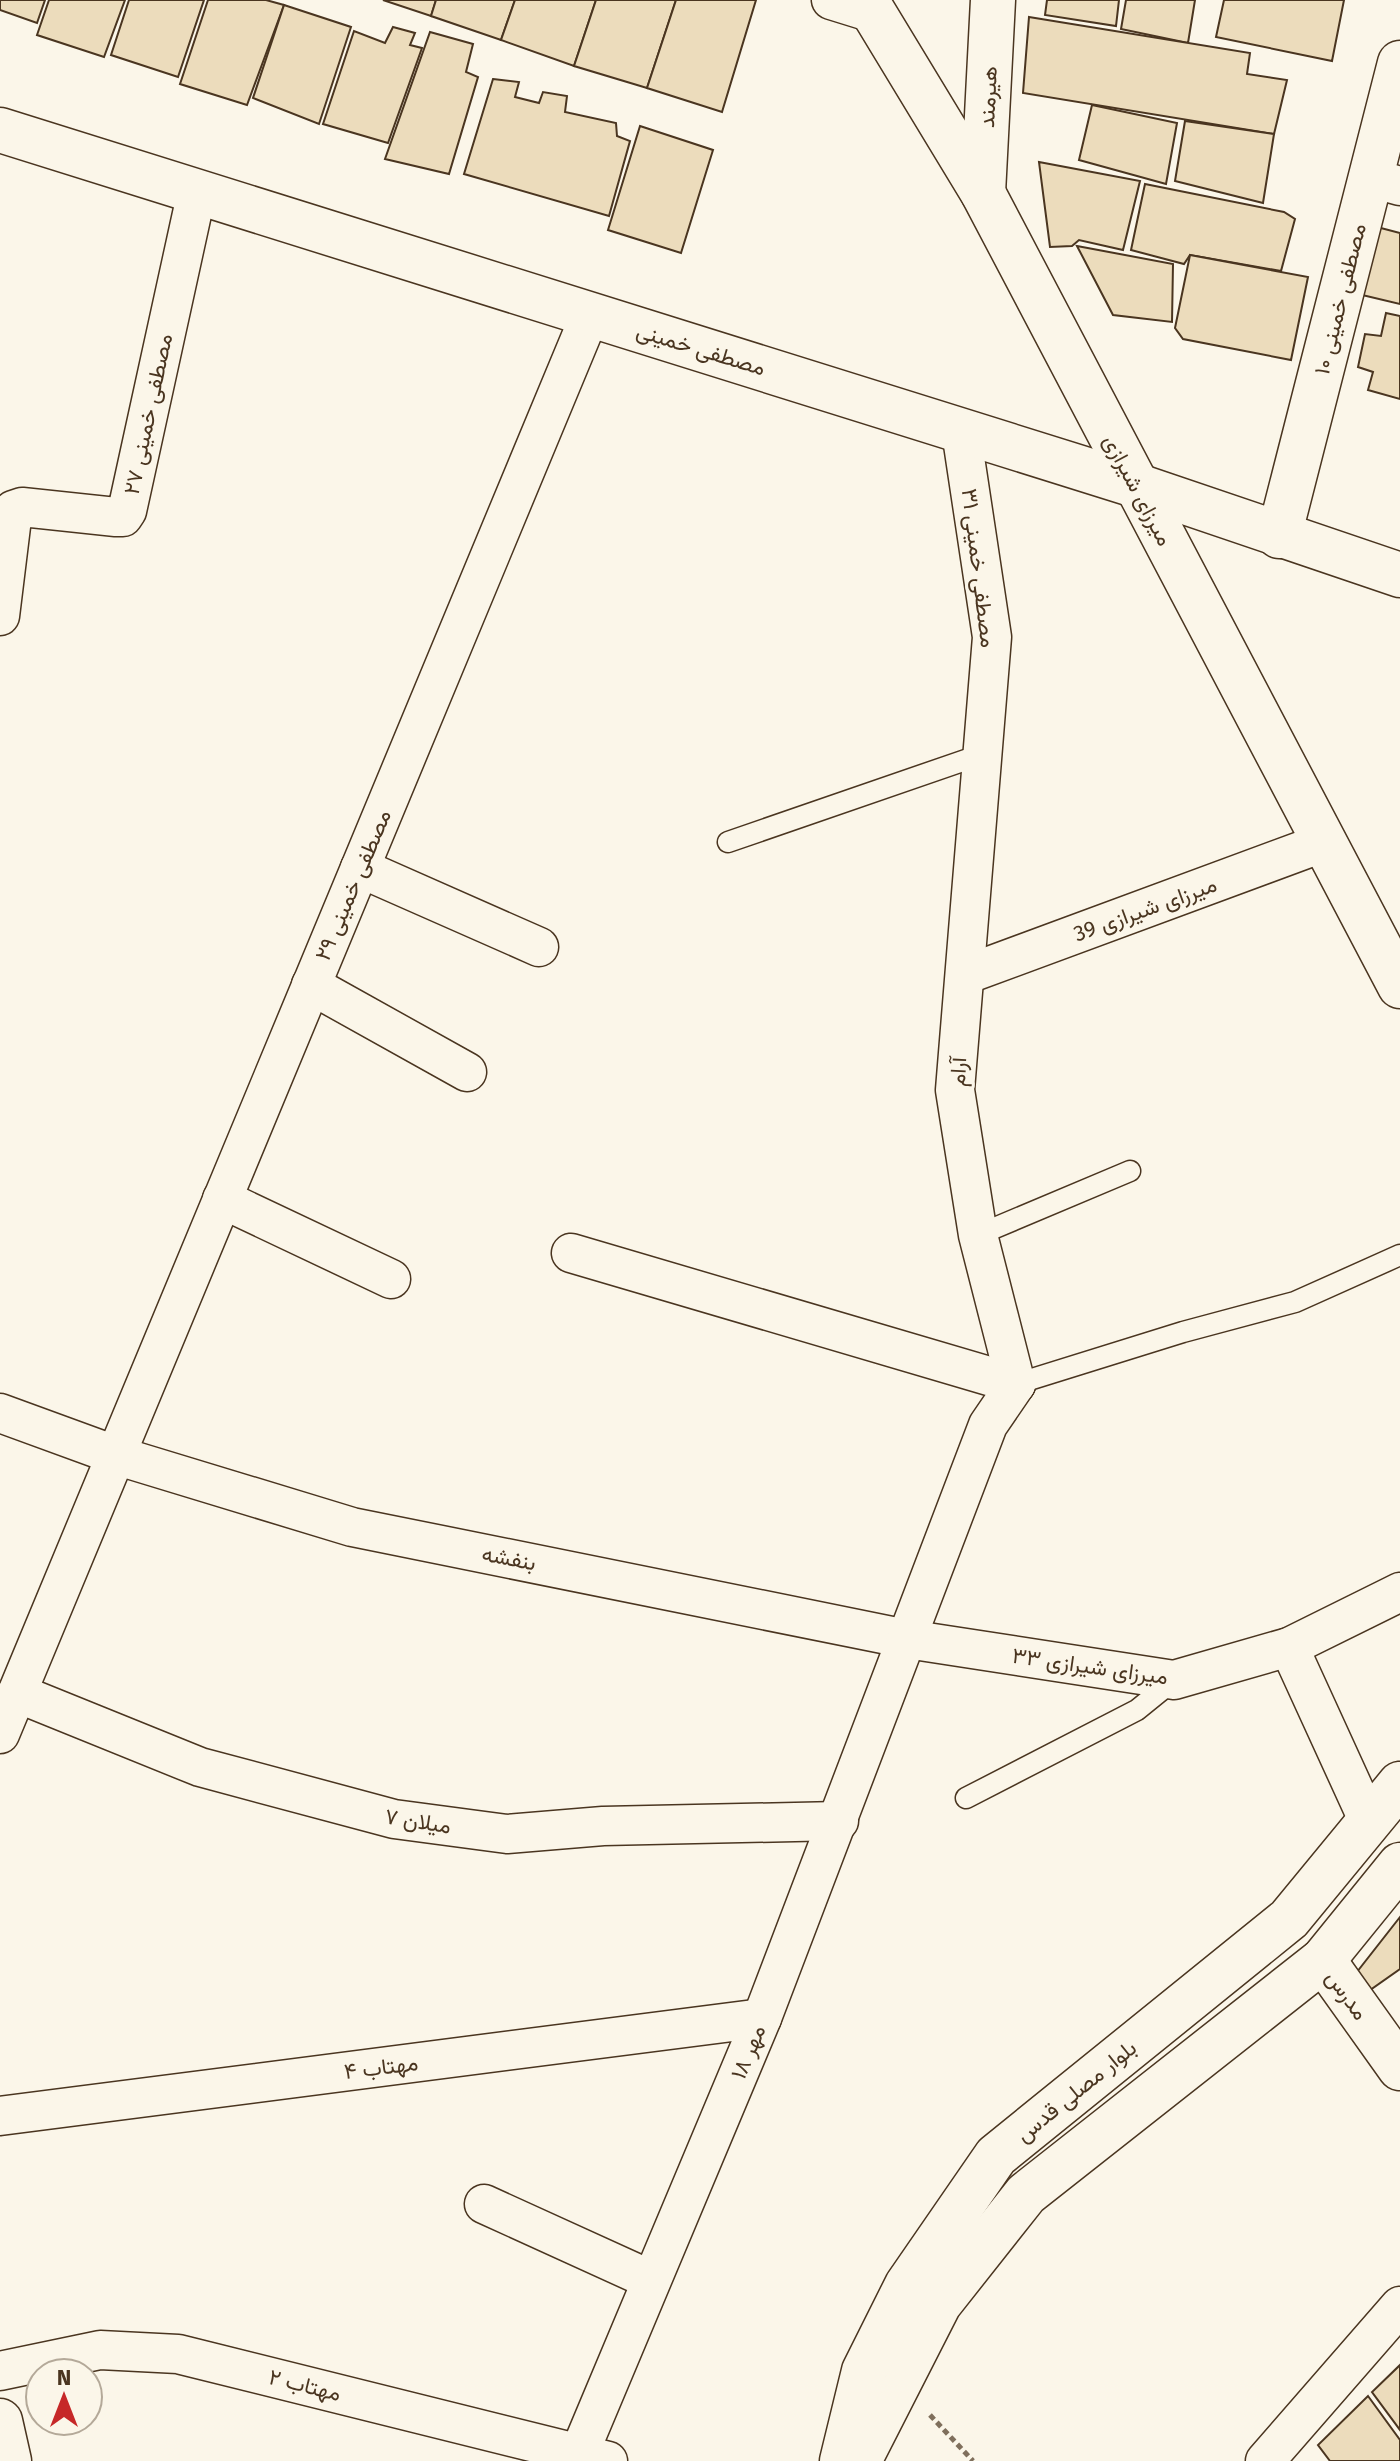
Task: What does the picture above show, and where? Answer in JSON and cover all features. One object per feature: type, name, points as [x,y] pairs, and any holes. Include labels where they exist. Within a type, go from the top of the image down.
[{"type":"main road","name":"هیرمند","points":[[983,193],[993,0]]},
{"type":"main road","name":"میرزای شیرازی","points":[[870,7],[983,193],[1400,986]]},
{"type":"main road","name":"مصطفی خمینی ۱۰","points":[[1279,536],[1386,182],[1400,63]]},
{"type":"main road","name":"مصطفی خمینی","points":[[0,130],[1135,485],[1400,575]]},
{"type":"main road","name":"بلوار مصلی قدس","points":[[842,2461],[864,2371],[907,2285],[996,2156],[1289,1919],[1400,1784]]},
{"type":"main road","points":[[859,2461],[939,2304],[1026,2194],[1323,1960],[1400,1865]]},
{"type":"main road","name":"مدرس","points":[[1323,1960],[1400,2068]]},
{"type":"main road","points":[[0,2421],[9,2461]]},
{"type":"street","points":[[831,0],[870,7]]},
{"type":"street","name":"مصطفی خمینی ۲۷","points":[[0,616],[13,510],[22,507],[116,517],[123,517],[127,511],[197,191]]},
{"type":"street","name":"مصطفی خمینی ۲۹","points":[[0,1734],[590,315]]},
{"type":"street","name":"مصطفی خمینی ۳۱","points":[[961,431],[992,637],[983,754]]},
{"type":"street","name":"آرام","points":[[983,754],[955,1090],[978,1235],[1016,1384]]},
{"type":"street","name":"میرزای شیرازی 39","points":[[965,975],[1325,842]]},
{"type":"street","points":[[360,868],[539,947]]},
{"type":"street","points":[[311,985],[467,1072]]},
{"type":"street","points":[[222,1199],[391,1279]]},
{"type":"street","points":[[571,1253],[1016,1384]]},
{"type":"street","name":"مهر ۱۸","points":[[588,2458],[651,2280],[762,2018],[988,1425],[1016,1384]]},
{"type":"street","name":"بنفشه","points":[[0,1413],[115,1455],[352,1527],[907,1639]]},
{"type":"street","name":"میرزای شیرازی ۳۳","points":[[907,1639],[1174,1680],[1289,1647],[1400,1592]]},
{"type":"street","points":[[1289,1647],[1369,1822]]},
{"type":"street","name":"میلان ۷","points":[[17,1693],[200,1767],[394,1819],[507,1834],[696,1822],[839,1821]]},
{"type":"street","name":"مهتاب ۴","points":[[0,2116],[762,2018]]},
{"type":"street","points":[[484,2204],[651,2280]]},
{"type":"street","points":[[1265,2461],[1400,2306]]},
{"type":"street","name":"مهتاب ۲","points":[[0,2371],[100,2350],[178,2354],[588,2458]]},
{"type":"lane","points":[[728,842],[983,754]]},
{"type":"lane","points":[[978,1235],[1130,1171]]},
{"type":"lane","points":[[1016,1384],[1183,1332],[1295,1302],[1400,1255]]},
{"type":"lane","points":[[966,1798],[1137,1710],[1174,1680]]},
{"type":"path","points":[[899,2383],[973,2461]]},
{"type":"building","points":[[0,0],[45,0],[37,23],[0,10]]},
{"type":"building","points":[[49,0],[125,0],[104,57],[37,35]]},
{"type":"building","points":[[129,0],[204,0],[178,77],[111,55]]},
{"type":"building","points":[[208,0],[266,0],[284,5],[247,105],[180,84]]},
{"type":"building","points":[[383,0],[436,0],[431,16]]},
{"type":"building","points":[[436,0],[515,0],[501,40],[431,16]]},
{"type":"building","points":[[515,0],[596,0],[574,66],[501,40]]},
{"type":"building","points":[[596,0],[676,0],[647,88],[574,66]]},
{"type":"building","points":[[676,0],[756,0],[722,112],[647,88]]},
{"type":"building","points":[[1047,0],[1119,0],[1116,26],[1045,15]]},
{"type":"building","points":[[1126,0],[1195,0],[1188,43],[1121,29]]},
{"type":"building","points":[[1224,0],[1344,0],[1332,61],[1216,37]]},
{"type":"building","points":[[284,5],[351,27],[319,124],[253,98]]},
{"type":"building","points":[[1029,17],[1250,53],[1247,74],[1287,80],[1274,134],[1023,93]]},
{"type":"building","points":[[393,27],[415,33],[410,45],[422,48],[388,143],[323,124],[354,31],[385,43]]},
{"type":"building","points":[[430,32],[473,44],[466,72],[478,77],[449,174],[385,159]]},
{"type":"building","points":[[493,79],[519,82],[515,97],[539,103],[543,92],[567,96],[565,112],[616,123],[617,136],[630,141],[609,216],[464,174]]},
{"type":"building","points":[[1092,105],[1177,123],[1166,184],[1079,160]]},
{"type":"building","points":[[1185,121],[1274,134],[1263,203],[1175,181]]},
{"type":"building","points":[[640,126],[713,150],[681,253],[608,230]]},
{"type":"building","points":[[1039,162],[1140,181],[1123,250],[1079,240],[1072,246],[1050,247]]},
{"type":"building","points":[[1145,184],[1284,212],[1295,219],[1281,271],[1190,255],[1184,264],[1131,250]]},
{"type":"building","points":[[1377,227],[1400,233],[1400,304],[1358,294]]},
{"type":"building","points":[[1077,246],[1173,264],[1172,322],[1113,315]]},
{"type":"building","points":[[1190,255],[1308,277],[1291,360],[1183,339],[1175,328]]},
{"type":"building","points":[[1386,313],[1400,316],[1400,399],[1368,390],[1373,372],[1358,367],[1365,334],[1381,336]]},
{"type":"building","points":[[1400,1917],[1400,1969],[1363,1995],[1353,1977]]},
{"type":"building","points":[[1400,2365],[1400,2430],[1372,2392]]},
{"type":"building","points":[[1368,2396],[1400,2440],[1400,2461],[1330,2461],[1318,2445]]}]
